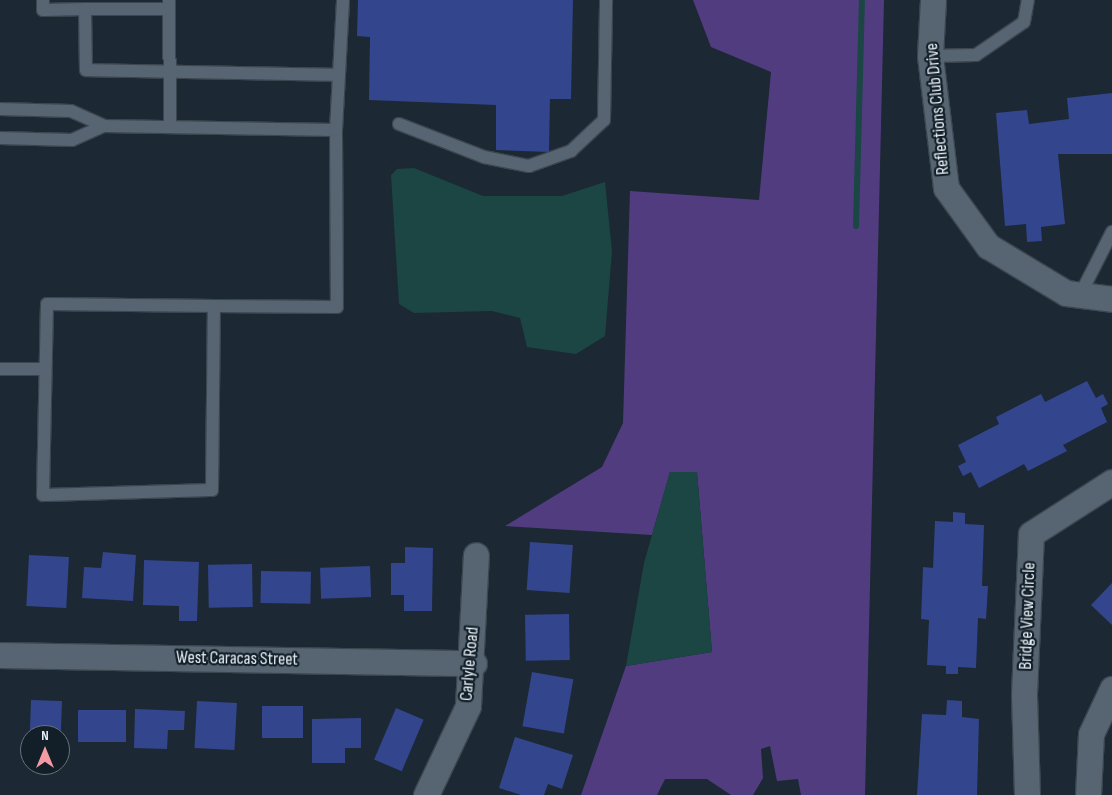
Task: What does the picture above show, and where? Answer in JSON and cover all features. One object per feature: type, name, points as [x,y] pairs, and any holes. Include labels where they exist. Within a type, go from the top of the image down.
[{"type":"street","name":"Reflections Club Drive","points":[[933,0],[930,56],[946,188],[988,246],[1066,293],[1112,299]]},
{"type":"street","name":"Bridge View Circle","points":[[1027,795],[1024,694],[1031,534],[1112,482]]},
{"type":"street","name":"Carlyle Road","points":[[426,795],[468,706],[474,663],[476,554]]},
{"type":"street","name":"West Caracas Street","points":[[0,655],[474,663]]},
{"type":"street","points":[[1088,795],[1091,734],[1112,690]]},
{"type":"lane","points":[[43,0],[43,10],[169,5],[170,126]]},
{"type":"lane","points":[[214,306],[212,490],[43,495],[47,304],[337,307],[336,130],[343,0]]},
{"type":"lane","points":[[399,124],[484,156],[529,166],[571,151],[604,120],[606,0]]},
{"type":"lane","points":[[930,56],[976,55],[1024,22],[1028,0]]},
{"type":"lane","points":[[85,9],[86,70],[170,69],[339,75]]},
{"type":"lane","points":[[0,109],[71,111],[104,126]]},
{"type":"lane","points":[[0,138],[72,140],[104,126],[336,130]]},
{"type":"lane","points":[[1080,295],[1112,232]]},
{"type":"lane","points":[[0,368],[45,369]]},
{"type":"shaded area","points":[[693,0],[884,0],[865,795],[801,795],[798,779],[777,781],[770,746],[761,749],[763,778],[753,795],[731,795],[707,779],[665,779],[657,795],[581,795],[626,666],[712,652],[697,472],[670,472],[652,535],[505,526],[602,467],[623,423],[630,191],[759,200],[771,72],[711,47]]},
{"type":"shaded area","points":[[414,168],[483,196],[562,196],[605,182],[612,251],[605,336],[576,354],[527,347],[520,318],[492,311],[414,313],[399,304],[391,175],[397,169]]},
{"type":"shaded area","points":[[670,472],[697,472],[712,652],[626,666],[644,563]]},
{"type":"building","points":[[358,0],[573,0],[571,99],[550,99],[549,152],[496,150],[496,105],[369,100],[370,37],[357,36]]},
{"type":"building","points":[[1112,93],[1112,154],[1058,154],[1065,224],[1041,227],[1042,241],[1027,242],[1026,224],[1005,226],[996,113],[1027,110],[1029,124],[1069,119],[1067,98]]},
{"type":"building","points":[[1087,381],[1096,398],[1103,394],[1108,404],[1101,408],[1107,422],[1063,445],[1067,451],[1028,471],[1024,464],[979,488],[971,472],[963,476],[958,466],[966,462],[958,445],[999,424],[996,417],[1041,394],[1045,402]]},
{"type":"building","points":[[953,512],[965,513],[965,524],[984,525],[982,586],[988,586],[986,619],[978,618],[976,668],[958,667],[958,674],[946,674],[946,666],[927,665],[929,620],[921,619],[923,567],[933,568],[935,521],[953,522]]},
{"type":"building","points":[[530,542],[573,545],[570,593],[527,590]]},
{"type":"building","points":[[405,547],[433,548],[432,611],[404,611],[404,595],[391,595],[391,563],[405,563]]},
{"type":"building","points":[[103,552],[136,555],[133,601],[82,598],[84,567],[101,568]]},
{"type":"building","points":[[29,555],[69,557],[66,608],[26,606]]},
{"type":"building","points":[[144,560],[199,562],[197,621],[179,621],[179,606],[143,605]]},
{"type":"building","points":[[252,564],[253,607],[209,608],[208,565]]},
{"type":"building","points":[[370,566],[371,597],[321,599],[320,568]]},
{"type":"building","points":[[261,571],[311,572],[310,604],[260,603]]},
{"type":"building","points":[[1112,583],[1112,625],[1091,605]]},
{"type":"building","points":[[569,614],[570,660],[526,661],[525,615]]},
{"type":"building","points":[[532,672],[573,679],[564,733],[522,726]]},
{"type":"building","points":[[31,700],[62,701],[61,725],[30,725]]},
{"type":"building","points":[[947,700],[962,701],[962,717],[979,719],[977,795],[917,795],[922,714],[946,715]]},
{"type":"building","points":[[197,701],[237,703],[234,750],[195,748]]},
{"type":"building","points":[[262,706],[303,706],[303,738],[262,738]]},
{"type":"building","points":[[396,708],[424,720],[402,771],[374,760]]},
{"type":"building","points":[[135,709],[185,711],[184,730],[168,730],[167,749],[134,748]]},
{"type":"building","points":[[78,710],[126,710],[126,742],[78,742]]},
{"type":"building","points":[[361,718],[361,748],[345,748],[345,763],[312,763],[312,719]]},
{"type":"building","points":[[515,737],[573,755],[562,789],[548,784],[544,795],[521,795],[499,788]]},
{"type":"waterway","points":[[856,226],[862,0]]}]
